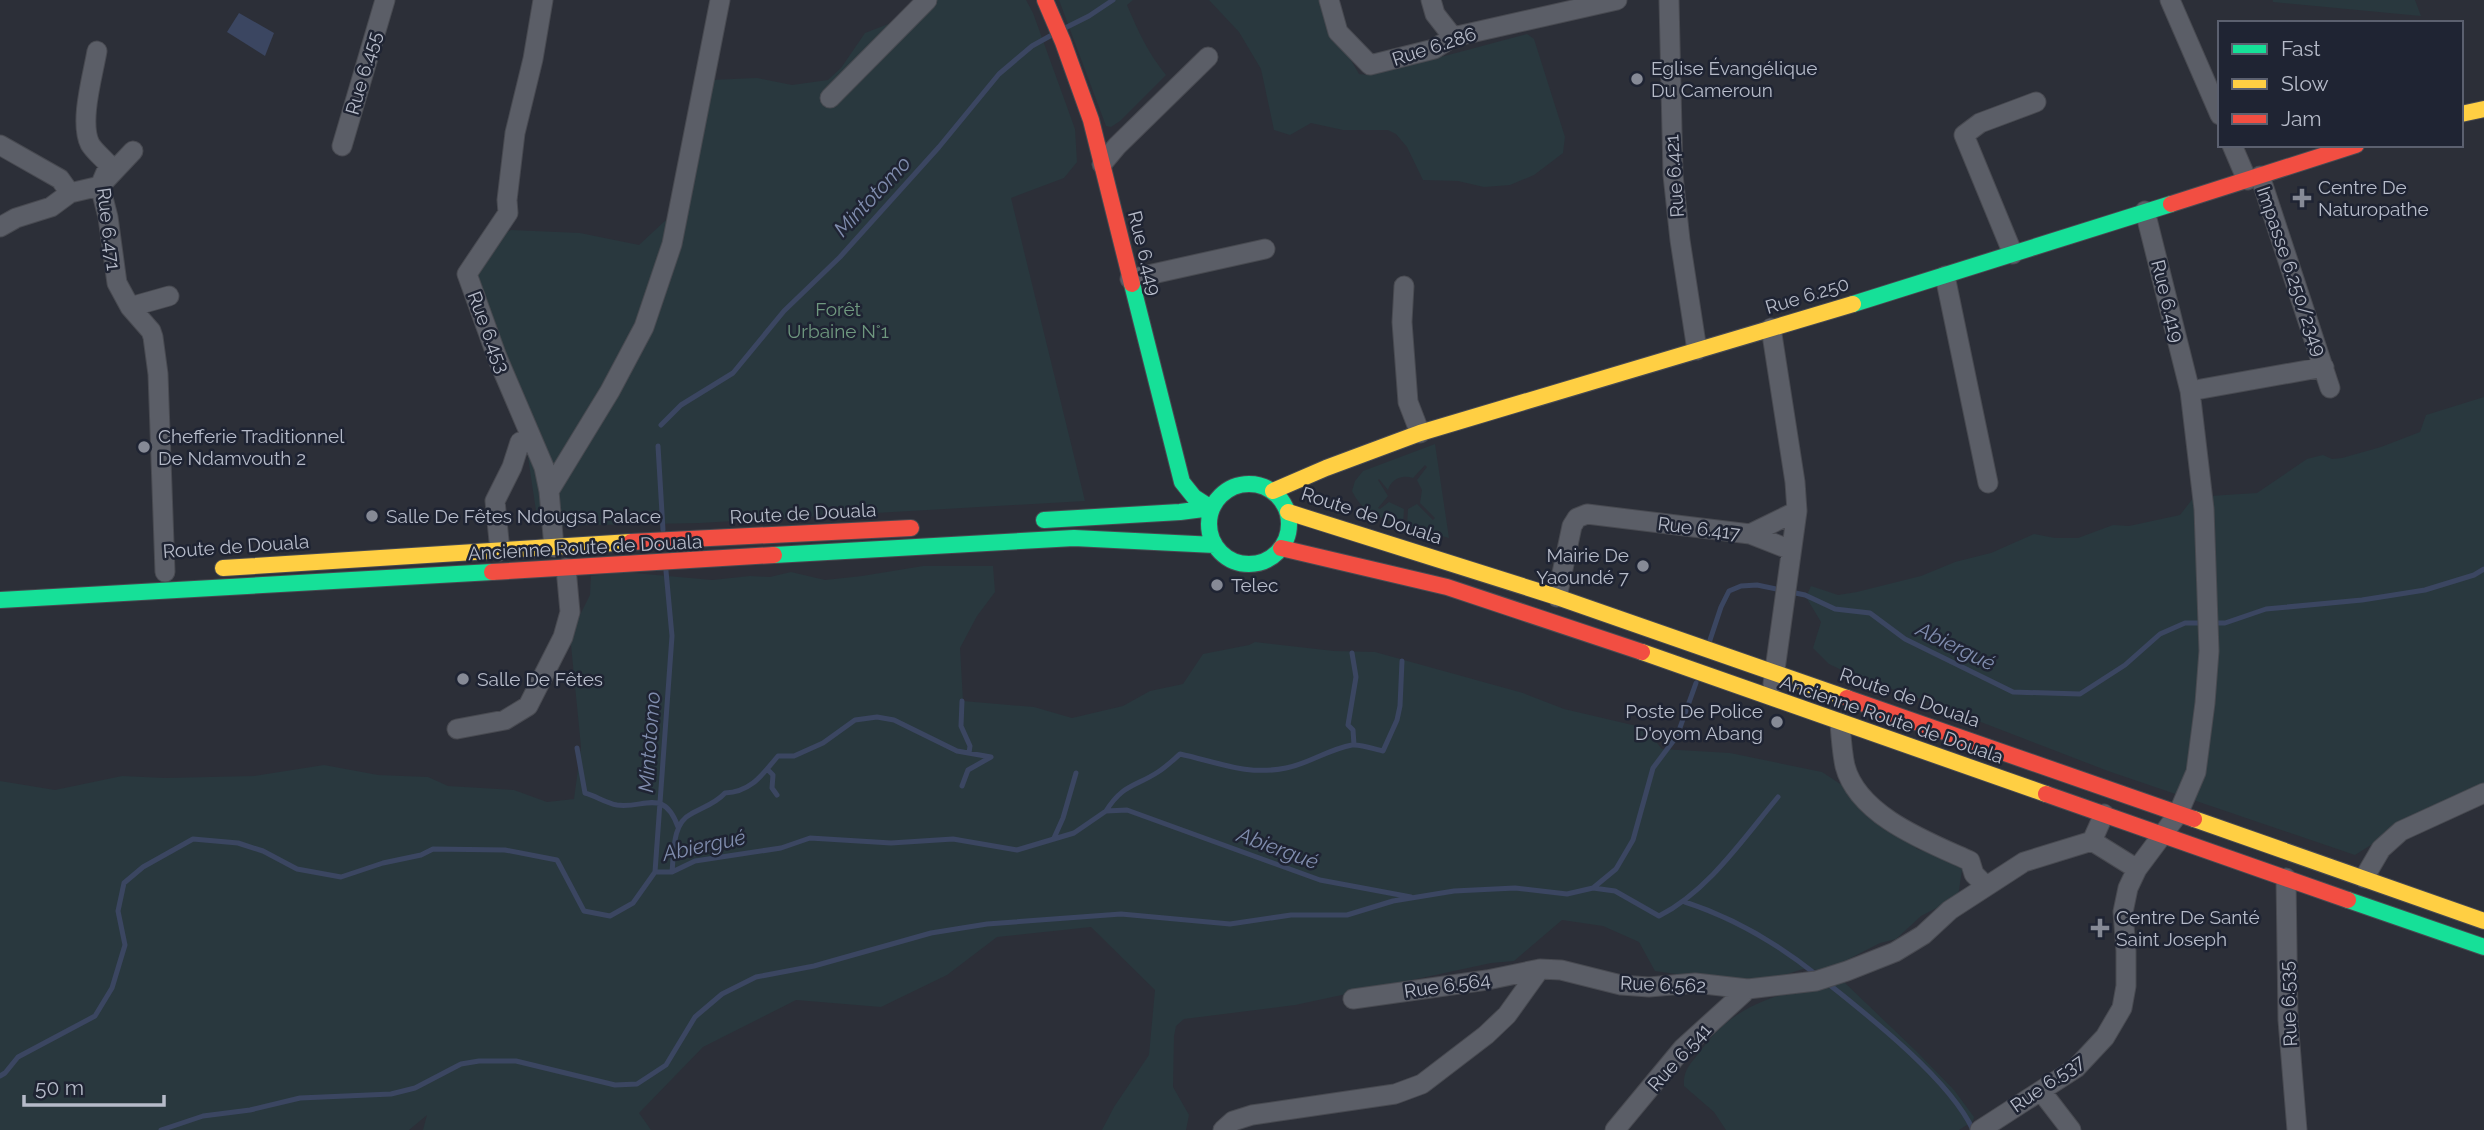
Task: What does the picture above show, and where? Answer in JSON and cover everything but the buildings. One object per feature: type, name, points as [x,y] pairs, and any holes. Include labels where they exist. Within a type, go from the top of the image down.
[{"type":"main road","name":"Rue 6.449","points":[[1045,0],[1091,120],[1182,482],[1194,497],[1211,508]]},
{"type":"main road","points":[[2463,113],[2484,108]]},
{"type":"main road","name":"Rue 6.250","points":[[1273,491],[1420,433],[1945,276],[2350,147]]},
{"type":"main road","name":"Route de Douala","points":[[1211,508],[1222,494],[1238,485],[1256,484],[1273,491],[1289,512],[1348,533],[1558,597],[2484,921]]},
{"type":"main road","points":[[1029,521],[1211,508],[1209,532],[1215,545],[1231,559],[1253,564],[1264,561],[1281,548],[1290,525],[1289,512]]},
{"type":"main road","name":"Route de Douala","points":[[207,569],[933,526]]},
{"type":"main road","name":"Ancienne Route de Douala","points":[[0,600],[1074,538],[1215,545]]},
{"type":"main road","points":[[667,541],[669,563]]},
{"type":"main road","name":"Ancienne Route de Douala","points":[[1281,548],[1459,591],[1542,618],[2484,947]]},
{"type":"street","name":"Rue 6.455","points":[[342,146],[385,0]]},
{"type":"street","name":"Rue 6.453","points":[[543,0],[533,59],[515,133],[507,200],[508,213],[467,274],[497,357],[544,467],[554,547]]},
{"type":"street","points":[[549,491],[610,391],[644,327],[672,244],[720,0]]},
{"type":"street","points":[[830,98],[927,0]]},
{"type":"street","name":"Rue 6.286","points":[[1329,0],[1338,33],[1370,65],[1434,50],[1454,37],[1617,0]]},
{"type":"street","points":[[1432,0],[1435,14],[1454,37]]},
{"type":"street","name":"Rue 6.421","points":[[1669,0],[1673,175],[1688,300],[1698,350]]},
{"type":"street","points":[[2170,0],[2218,110]]},
{"type":"street","name":"Rue 6.471","points":[[97,51],[86,108],[90,143],[109,165],[100,186],[108,217],[117,283],[130,307],[153,337],[158,374],[165,572]]},
{"type":"street","points":[[1102,164],[1208,57]]},
{"type":"street","points":[[2013,254],[1964,135],[1980,123],[2036,102]]},
{"type":"street","points":[[0,145],[60,179],[70,193]]},
{"type":"street","name":"Impasse 6.250/2349","points":[[2233,147],[2253,178],[2330,388]]},
{"type":"street","points":[[0,227],[16,218],[51,207],[70,193],[100,186],[133,151]]},
{"type":"street","name":"Rue 6.419","points":[[2145,211],[2190,391],[2200,461],[2208,574]]},
{"type":"street","points":[[1130,279],[1265,248]]},
{"type":"street","points":[[1945,276],[1987,483]]},
{"type":"street","points":[[1404,286],[1402,322],[1408,402],[1420,433]]},
{"type":"street","points":[[130,307],[169,296]]},
{"type":"street","points":[[1771,328],[1797,512],[1771,699]]},
{"type":"street","points":[[2190,391],[2324,367]]},
{"type":"street","points":[[500,551],[495,501],[512,467],[520,442]]},
{"type":"street","name":"Rue 6.417","points":[[1558,597],[1572,526],[1577,518],[1587,514],[1750,534],[1797,512]]},
{"type":"street","points":[[1750,534],[1791,556]]},
{"type":"street","points":[[457,729],[505,720],[528,706],[563,637],[570,612],[566,568]]},
{"type":"street","name":"Rue 6.537","points":[[1985,1127],[2076,1068],[2105,1037],[2122,1008],[2126,986],[2123,912],[2128,888],[2137,869],[2178,814],[2196,772],[2209,651],[2208,574]]},
{"type":"street","points":[[1840,723],[1845,768],[1861,796],[1893,824],[1970,861],[1974,874],[1986,886]]},
{"type":"street","points":[[2364,878],[2381,849],[2401,831],[2484,793]]},
{"type":"street","points":[[2104,814],[2092,841],[2137,869]]},
{"type":"street","name":"Rue 6.562","points":[[1540,969],[1561,970],[1621,985],[1649,987],[1695,984],[1748,989],[1816,981],[1895,952],[1923,935],[1950,910],[2024,862],[2092,841]]},
{"type":"street","name":"Rue 6.535","points":[[2286,878],[2288,1007],[2297,1130]]},
{"type":"street","points":[[1223,1130],[1233,1121],[1252,1115],[1395,1094],[1422,1084],[1486,1035],[1507,1015],[1540,969]]},
{"type":"street","name":"Rue 6.564","points":[[1353,999],[1487,980],[1540,969]]},
{"type":"street","name":"Rue 6.541","points":[[1615,1130],[1683,1048],[1748,989]]},
{"type":"street","points":[[2041,1091],[2071,1130]]},
{"type":"green space","name":"Forêt Urbaine N°1","points":[[913,0],[1026,0],[1075,129],[1077,162],[1064,178],[1011,198],[1085,501],[700,523],[538,524],[526,444],[469,273],[496,239],[511,230],[580,233],[639,245],[679,208],[710,80],[757,78],[792,85],[828,80],[841,68],[865,33],[891,23],[911,6]]},
{"type":"green space","points":[[1059,0],[1133,0],[1127,5],[1131,15],[1148,50],[1166,75],[1111,127],[1106,126]]},
{"type":"green space","points":[[1209,0],[1337,0],[1348,55],[1359,74],[1368,75],[1383,68],[1426,61],[1527,34],[1534,39],[1565,137],[1563,153],[1534,175],[1510,185],[1484,187],[1458,181],[1423,180],[1407,147],[1396,134],[1388,130],[1343,130],[1311,123],[1290,135],[1274,130],[1261,69],[1239,32]]},
{"type":"green space","points":[[2415,0],[2421,16],[2273,2]]},
{"type":"green space","points":[[2484,397],[2484,783],[2406,823],[2355,855],[2108,771],[1854,676],[1829,664],[1813,648],[1821,622],[1806,597],[1811,586],[1838,595],[1857,592],[1921,576],[1955,562],[1991,553],[2034,534],[2078,538],[2113,525],[2129,526],[2180,515],[2194,497],[2257,493],[2307,459],[2323,455],[2332,459],[2342,458],[2381,447],[2420,432],[2426,415]]},
{"type":"green space","points":[[1435,444],[1449,538],[1407,526],[1408,509],[1417,504],[1433,520],[1435,518],[1420,503],[1422,490],[1417,480],[1427,467],[1425,465],[1413,478],[1401,477],[1394,480],[1388,490],[1378,480],[1388,496],[1378,508],[1389,502],[1404,509],[1403,525],[1373,514],[1356,499],[1352,491],[1355,481],[1363,471]]},
{"type":"green space","points":[[923,566],[993,566],[995,592],[977,616],[960,648],[963,701],[1034,707],[1072,718],[1123,706],[1150,691],[1183,684],[1203,654],[1255,642],[1334,651],[1375,652],[1523,693],[1564,709],[1641,727],[1662,749],[1730,753],[1822,772],[1886,814],[1917,849],[1963,863],[1958,897],[1921,916],[1896,939],[1880,943],[1837,965],[1819,970],[1803,969],[1766,981],[1746,984],[1655,971],[1639,942],[1603,926],[1562,920],[1514,961],[1491,963],[1295,1005],[1184,1019],[1176,1026],[1174,1036],[1173,1087],[1189,1115],[1186,1130],[1102,1130],[1149,1055],[1155,990],[1091,927],[997,937],[947,975],[881,1007],[796,1000],[703,1047],[639,1113],[651,1130],[423,1130],[427,1115],[409,1130],[0,1130],[0,781],[55,790],[122,776],[254,776],[324,765],[378,775],[428,777],[448,786],[514,790],[547,802],[574,799],[581,747],[570,635],[590,595],[591,576],[623,572],[712,580],[770,577],[791,572],[825,580]]},
{"type":"green space","points":[[1844,982],[1954,1090],[1974,1117],[1973,1121],[1959,1130],[1726,1130],[1714,1112],[1684,1086],[1689,1066],[1716,1032],[1731,1019],[1784,994]]},
{"type":"water","points":[[239,13],[274,33],[265,56],[227,32]]},
{"type":"waterway","name":"Mintotomo","points":[[1065,28],[1113,0]]},
{"type":"waterway","name":"Mintotomo","points":[[661,425],[681,405],[733,373],[784,311],[840,257],[939,147],[999,74],[1032,46],[1050,36]]},
{"type":"waterway","name":"Mintotomo","points":[[658,446],[663,530]]},
{"type":"waterway","name":"Abiergué","points":[[1710,640],[1729,591],[1741,586],[1757,585],[1805,595],[1835,609],[1870,613],[1905,639],[2013,692],[2080,694],[2125,665],[2160,634],[2185,623],[2225,623],[2266,609],[2362,600],[2425,590],[2474,575],[2484,569]]},
{"type":"waterway","name":"Mintotomo","points":[[655,872],[672,636],[666,571]]},
{"type":"waterway","points":[[1352,653],[1356,677],[1348,725],[1353,730],[1354,745]]},
{"type":"waterway","points":[[1106,811],[1124,791],[1158,772],[1180,754],[1232,767],[1272,770],[1294,766],[1352,745],[1383,751],[1397,720],[1400,706],[1402,661]]},
{"type":"waterway","points":[[161,1130],[203,1116],[250,1110],[300,1098],[391,1094],[415,1088],[461,1064],[479,1061],[516,1061],[615,1085],[637,1084],[666,1065],[695,1017],[722,994],[756,977],[814,966],[931,933],[987,924],[1121,914],[1230,924],[1291,915],[1347,915],[1393,901],[1454,891],[1515,888],[1567,894],[1593,888],[1616,869],[1633,840],[1653,768],[1677,736],[1696,683]]},
{"type":"waterway","points":[[962,701],[961,726],[970,746],[969,753]]},
{"type":"waterway","points":[[672,872],[675,839],[685,818],[713,803],[725,793],[749,786],[778,756],[794,756],[823,743],[855,720],[877,717],[894,720],[957,751],[991,757]]},
{"type":"waterway","points":[[577,748],[585,793],[617,805],[652,802],[660,804],[666,807],[678,827]]},
{"type":"waterway","points":[[962,786],[968,770],[991,757]]},
{"type":"waterway","points":[[767,769],[773,775],[772,788],[777,795]]},
{"type":"waterway","points":[[1054,838],[1063,818],[1076,773]]},
{"type":"waterway","name":"Abiergué","points":[[1593,888],[1615,891],[1659,916],[1693,893],[1709,878],[1778,797]]},
{"type":"waterway","name":"Abiergué","points":[[0,1076],[18,1057],[95,1016],[112,988],[125,945],[118,911],[124,883],[143,867],[193,839],[238,843],[263,851],[297,869],[341,877],[383,863],[421,855],[433,849],[505,850],[557,860],[584,911],[610,916],[633,903],[655,872],[672,872],[695,861],[781,848],[810,838],[891,843],[953,839],[1017,850],[1074,833],[1106,811],[1127,810],[1320,880],[1411,897]]},
{"type":"waterway","points":[[1685,902],[1755,933],[1818,976]]},
{"type":"waterway","points":[[1826,982],[1928,1070],[1947,1091],[1973,1130]]},
{"type":"traffic: fast","points":[[1853,304],[2171,204]]},
{"type":"traffic: fast","points":[[1132,284],[1182,482],[1194,497],[1211,508]]},
{"type":"traffic: fast","points":[[1249,484],[1264,487],[1277,496],[1286,509],[1289,524],[1286,539],[1277,552],[1264,561],[1249,564],[1234,561],[1221,552],[1212,539],[1209,524],[1212,509],[1221,496],[1234,487],[1249,484]]},
{"type":"traffic: fast","points":[[1044,520],[1211,508]]},
{"type":"traffic: fast","points":[[774,555],[1074,538],[1215,545]]},
{"type":"traffic: fast","points":[[0,600],[492,572]]},
{"type":"traffic: fast","points":[[2348,900],[2484,947]]},
{"type":"traffic: slow","points":[[2463,114],[2484,109]]},
{"type":"traffic: slow","points":[[1273,491],[1420,433],[1853,304]]},
{"type":"traffic: slow","points":[[1288,512],[1557,597],[1847,698]]},
{"type":"traffic: slow","points":[[223,568],[631,542]]},
{"type":"traffic: slow","points":[[1642,652],[2046,794]]},
{"type":"traffic: slow","points":[[2194,819],[2484,921]]},
{"type":"traffic: jam","points":[[1045,0],[1091,120],[1132,284]]},
{"type":"traffic: jam","points":[[2171,204],[2350,147]]},
{"type":"traffic: jam","points":[[631,542],[911,528]]},
{"type":"traffic: jam","points":[[1281,548],[1447,587],[1642,652]]},
{"type":"traffic: jam","points":[[492,572],[774,555]]},
{"type":"traffic: jam","points":[[1847,698],[2194,819]]},
{"type":"traffic: jam","points":[[2046,794],[2348,900]]},
{"type":"place","name":"Eglise Évangélique Du Cameroun","points":[[1637,79]]},
{"type":"place","name":"Centre De Naturopathe","points":[[2302,198]]},
{"type":"place","name":"Chefferie Traditionnel De Ndamvouth 2","points":[[144,447]]},
{"type":"place","name":"Salle De Fêtes Ndougsa Palace","points":[[372,516]]},
{"type":"place","name":"Mairie De Yaoundé 7","points":[[1643,566]]},
{"type":"place","name":"Telec","points":[[1217,585]]},
{"type":"place","name":"Salle De Fêtes","points":[[463,679]]},
{"type":"place","name":"Poste De Police D'oyom Abang","points":[[1777,722]]},
{"type":"place","name":"Centre De Santé Saint Joseph","points":[[2100,928]]}]
